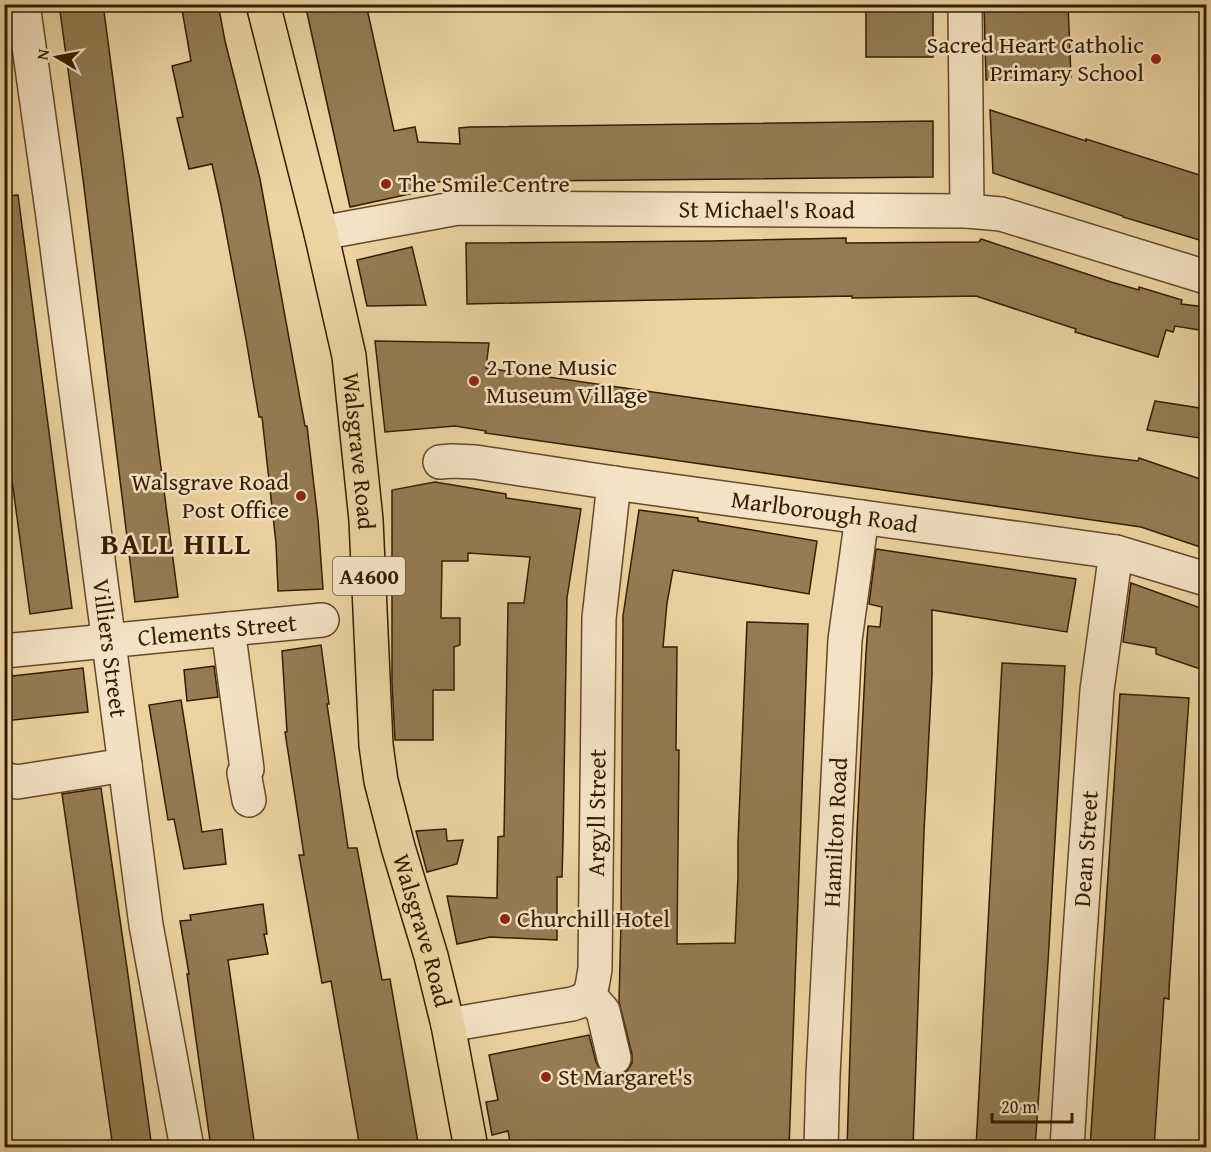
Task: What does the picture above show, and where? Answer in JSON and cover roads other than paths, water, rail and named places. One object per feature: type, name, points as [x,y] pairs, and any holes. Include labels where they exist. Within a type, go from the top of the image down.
[{"type":"highway","name":"Walsgrave Road","points":[[263,4],[321,233],[349,356],[366,520],[376,745],[381,781],[431,956],[448,1025],[471,1148]]},
{"type":"street","name":"Villiers Street","points":[[23,4],[146,926],[187,1148]]},
{"type":"street","points":[[965,4],[967,211]]},
{"type":"street","name":"St Michael's Road","points":[[321,233],[458,208],[967,211],[1001,214],[1206,277]]},
{"type":"street","name":"Marlborough Road","points":[[440,462],[475,462],[1116,552],[1206,579]]},
{"type":"street","name":"Argyll Street","points":[[589,995],[595,969],[599,618],[614,483]]},
{"type":"street","name":"Hamilton Road","points":[[821,1148],[845,640],[862,517]]},
{"type":"street","name":"Dean Street","points":[[1067,1148],[1097,690],[1116,552]]},
{"type":"street","name":"Clements Street","points":[[4,651],[322,620]]},
{"type":"street","points":[[228,629],[249,800]]},
{"type":"street","points":[[4,779],[17,782],[125,765]]},
{"type":"street","points":[[448,1025],[572,1004],[584,1000],[589,995],[603,1011],[614,1058]]},
{"type":"place","name":"Sacred Heart Catholic Primary School","points":[[1156,59]]},
{"type":"place","name":"The Smile Centre","points":[[386,184]]},
{"type":"place","name":"2 Tone Music Museum Village","points":[[474,381]]},
{"type":"place","name":"Walsgrave Road Post Office","points":[[301,496]]},
{"type":"place","name":"Churchill Hotel","points":[[505,919]]},
{"type":"place","name":"St Margaret's","points":[[546,1077]]},
{"type":"district","name":"BALL HILL","points":[[176,544]]}]
